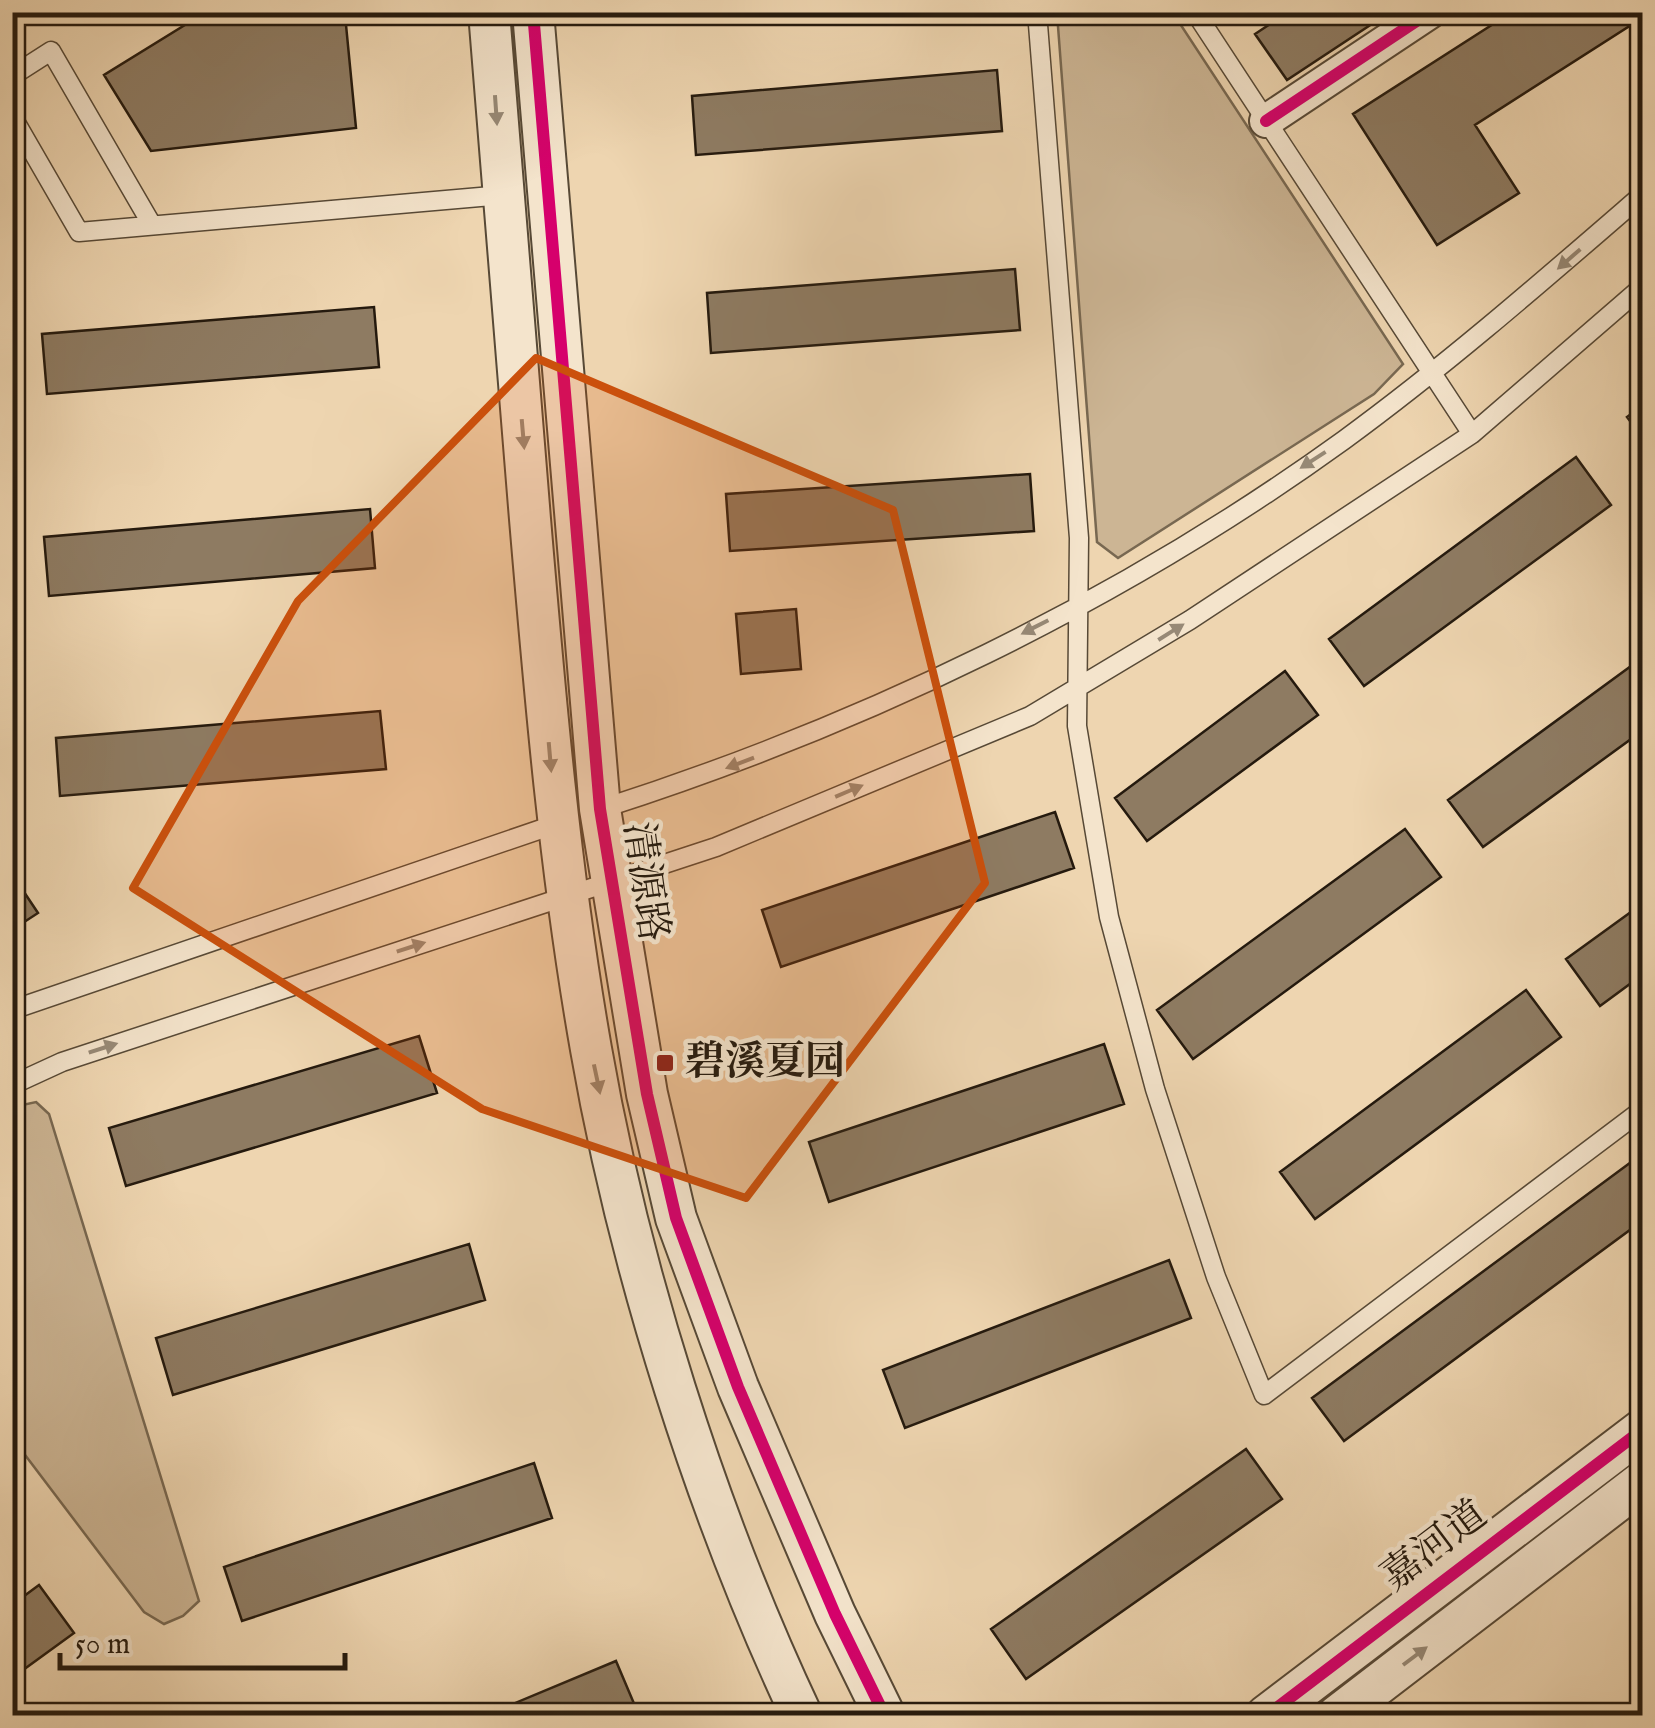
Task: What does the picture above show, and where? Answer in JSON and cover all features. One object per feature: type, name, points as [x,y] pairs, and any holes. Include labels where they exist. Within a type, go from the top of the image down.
[{"type":"street","name":"清源路","points":[[489,12],[556,824],[591,1052],[648,1288],[708,1482],[802,1716]]},
{"type":"street","name":"清源路","points":[[533,12],[600,809],[644,1076],[676,1218],[754,1422],[836,1614],[885,1716]]},
{"type":"street","points":[[1266,121],[1430,12]]},
{"type":"street","name":"嘉河道","points":[[1266,1716],[1642,1430]]},
{"type":"street","name":"嘉河道","points":[[1337,1716],[1642,1483]]},
{"type":"lane","points":[[1037,12],[1079,538],[1078,726],[1114,936],[1161,1108],[1216,1277],[1264,1395],[1642,1110]]},
{"type":"lane","points":[[1194,12],[1472,434]]},
{"type":"lane","points":[[12,76],[50,51],[152,225]]},
{"type":"lane","points":[[12,116],[79,232],[503,195]]},
{"type":"lane","points":[[12,1010],[809,736],[1078,606],[1150,566],[1325,452],[1432,373],[1642,195]]},
{"type":"lane","points":[[12,1085],[62,1062],[716,847],[1030,716],[1472,434],[1642,287]]},
{"type":"highlighted area","points":[[536,358],[893,510],[985,883],[746,1198],[482,1109],[133,888],[298,601]]},
{"type":"shaded area","points":[[1057,13],[1173,13],[1403,364],[1374,394],[1118,558],[1097,542]]},
{"type":"shaded area","points":[[36,1102],[49,1114],[199,1601],[183,1616],[164,1624],[144,1612],[13,1439],[13,1107]]},
{"type":"building","points":[[206,12],[338,12],[346,25],[356,128],[151,151],[104,75]]},
{"type":"building","points":[[1288,12],[1390,12],[1287,80],[1255,34]]},
{"type":"building","points":[[1512,12],[1642,12],[1642,18],[1475,125],[1519,193],[1437,245],[1353,114]]},
{"type":"building","points":[[997,70],[1002,131],[696,155],[692,96]]},
{"type":"building","points":[[1015,269],[1020,330],[711,353],[707,293]]},
{"type":"building","points":[[374,307],[379,367],[47,394],[42,334]]},
{"type":"building","points":[[1642,406],[1642,437],[1627,417]]},
{"type":"building","points":[[1576,457],[1611,505],[1364,686],[1329,639]]},
{"type":"building","points":[[1030,474],[1034,531],[730,551],[726,494]]},
{"type":"building","points":[[370,509],[375,568],[49,596],[44,537]]},
{"type":"building","points":[[796,609],[801,669],[741,674],[736,614]]},
{"type":"building","points":[[1642,658],[1642,731],[1483,847],[1448,800]]},
{"type":"building","points":[[1285,671],[1318,715],[1147,841],[1115,798]]},
{"type":"building","points":[[380,711],[386,769],[60,796],[56,738]]},
{"type":"building","points":[[1055,812],[1074,868],[781,967],[762,910]]},
{"type":"building","points":[[1405,829],[1441,877],[1193,1059],[1157,1010]]},
{"type":"building","points":[[12,874],[38,913],[12,930]]},
{"type":"building","points":[[1642,904],[1642,975],[1600,1006],[1566,959]]},
{"type":"building","points":[[1526,990],[1561,1037],[1315,1219],[1280,1172]]},
{"type":"building","points":[[419,1036],[437,1093],[126,1186],[109,1128]]},
{"type":"building","points":[[1104,1044],[1124,1104],[829,1202],[809,1142]]},
{"type":"building","points":[[1642,1154],[1642,1221],[1344,1441],[1312,1398]]},
{"type":"building","points":[[469,1244],[485,1300],[173,1395],[156,1338]]},
{"type":"building","points":[[1169,1260],[1191,1318],[905,1428],[883,1370]]},
{"type":"building","points":[[1246,1449],[1282,1499],[1026,1679],[991,1629]]},
{"type":"building","points":[[534,1463],[552,1518],[242,1621],[224,1567]]},
{"type":"building","points":[[39,1585],[74,1633],[12,1678],[12,1605]]},
{"type":"building","points":[[616,1661],[638,1713],[484,1716]]},
{"type":"cycle path","points":[[533,12],[600,809],[647,1094],[676,1218],[738,1387],[835,1614],[885,1716]]},
{"type":"cycle path","points":[[1266,121],[1430,12]]},
{"type":"cycle path","points":[[1266,1716],[1642,1430]]},
{"type":"place","name":"碧溪夏园","points":[[665,1063]]}]
